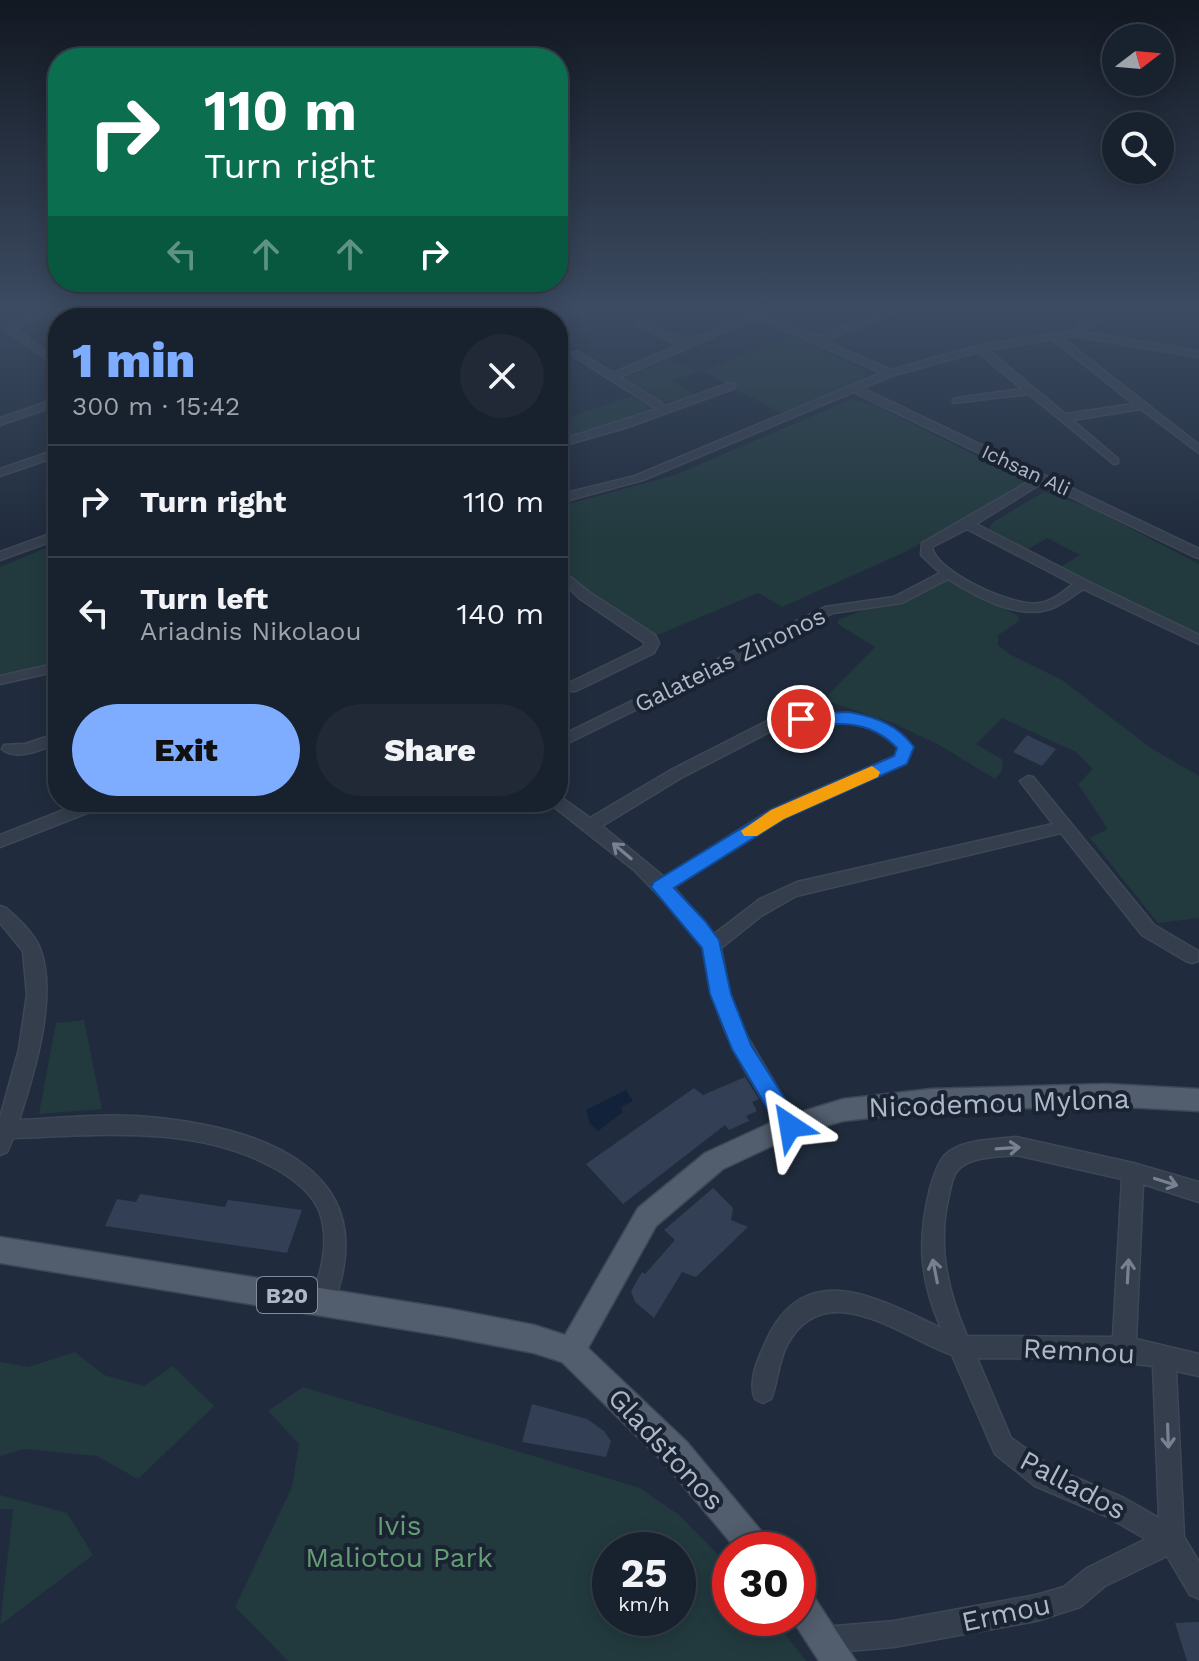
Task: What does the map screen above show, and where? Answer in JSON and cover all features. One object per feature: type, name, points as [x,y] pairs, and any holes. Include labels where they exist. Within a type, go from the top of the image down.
[{"type":"main road","name":"Nicodemou Mylona","points":[[571,1351],[647,1217],[714,1161],[790,1126],[843,1110],[931,1100],[1107,1095],[1199,1100]]},
{"type":"main road","name":"B20","points":[[0,1250],[323,1301],[534,1339],[571,1351]]},
{"type":"main road","name":"Gladstonos","points":[[571,1351],[676,1453],[742,1532]]},
{"type":"main road","points":[[816,1626],[832,1650]]},
{"type":"street","points":[[627,387],[665,410]]},
{"type":"street","points":[[568,441],[730,387]]},
{"type":"street","points":[[568,497],[603,489],[667,467],[857,387]]},
{"type":"street","points":[[1026,387],[1114,461]]},
{"type":"street","points":[[1118,387],[1199,450]]},
{"type":"street","name":"Ichsan Ali","points":[[853,388],[1199,554]]},
{"type":"street","points":[[957,401],[1031,391]]},
{"type":"street","points":[[0,422],[48,405]]},
{"type":"street","points":[[1063,418],[1142,406]]},
{"type":"street","points":[[0,473],[48,456]]},
{"type":"street","points":[[1043,477],[926,546],[927,555],[949,573],[1004,603],[1033,609],[1047,607],[1082,584]]},
{"type":"street","points":[[967,524],[1199,640]]},
{"type":"street","points":[[0,556],[48,539]]},
{"type":"street","name":"Galateias Zinonos","points":[[568,738],[830,610],[897,600],[949,573]]},
{"type":"street","points":[[568,580],[584,595],[650,638],[652,643],[649,650],[568,688]]},
{"type":"street","points":[[0,680],[48,669]]},
{"type":"street","points":[[591,825],[676,774],[776,722],[849,718],[866,721],[891,732],[906,747],[901,759],[777,814],[661,887]]},
{"type":"street","points":[[9,749],[26,749],[48,741]]},
{"type":"street","points":[[1028,781],[1148,930],[1192,956]]},
{"type":"street","points":[[568,810],[591,825],[661,887],[698,926],[712,946],[721,994],[742,1049],[790,1126]]},
{"type":"street","points":[[0,841],[74,812]]},
{"type":"street","points":[[712,946],[747,914],[782,893],[1064,827]]},
{"type":"street","points":[[0,913],[18,929],[31,948],[37,971],[32,1025],[21,1082],[3,1138],[147,1126],[222,1138],[302,1173],[327,1204],[334,1231],[335,1254],[323,1301]]},
{"type":"street","points":[[958,1346],[941,1302],[933,1260],[932,1221],[936,1200],[951,1162],[967,1153],[1016,1146],[1133,1172],[1199,1192]]},
{"type":"street","points":[[1124,1349],[1133,1172]]},
{"type":"street","points":[[763,1391],[769,1357],[779,1337],[793,1317],[813,1306],[835,1301],[860,1303],[887,1312],[958,1346]]},
{"type":"street","name":"Remnou","points":[[958,1346],[1124,1349],[1199,1365]]},
{"type":"street","name":"Pallados","points":[[958,1346],[1003,1446],[1044,1477],[1115,1507],[1172,1540]]},
{"type":"street","points":[[1164,1358],[1172,1540],[1199,1586]]},
{"type":"street","name":"Ermou","points":[[832,1650],[894,1634],[1036,1608],[1071,1598],[1096,1577],[1172,1540]]},
{"type":"green space","points":[[634,387],[683,387],[696,395],[673,402],[651,397]]},
{"type":"green space","points":[[731,387],[845,387],[781,413]]},
{"type":"green space","points":[[632,396],[652,407],[650,411],[568,438],[568,418]]},
{"type":"green space","points":[[852,399],[875,405],[1031,483],[905,552],[782,607],[758,593],[653,637],[568,575],[568,504],[675,475]]},
{"type":"green space","points":[[1044,492],[1089,507],[1199,564],[1199,638],[1057,569],[1080,555],[1047,538],[1025,551],[994,536],[989,529],[993,522]]},
{"type":"green space","points":[[48,547],[48,664],[0,676],[0,567]]},
{"type":"green space","points":[[945,581],[956,582],[1018,616],[1019,621],[998,635],[998,645],[1009,654],[1062,680],[1151,748],[1199,776],[1199,918],[1158,923],[1090,838],[1108,829],[1078,784],[1093,769],[1076,752],[1002,718],[976,744],[1003,760],[1002,771],[995,779],[941,746],[893,723],[830,702],[828,695],[875,647],[838,624],[838,620],[871,607],[899,605]]},
{"type":"green space","points":[[84,1020],[102,1109],[39,1114],[56,1023]]},
{"type":"green space","points":[[75,1352],[104,1375],[144,1386],[173,1366],[214,1406],[138,1479],[97,1456],[24,1449],[0,1456],[0,1362],[28,1367]]},
{"type":"green space","name":"Ivis Maliotou Park","points":[[303,1387],[640,1488],[679,1515],[696,1532],[592,1532],[592,1636],[696,1636],[696,1532],[712,1549],[712,1636],[787,1636],[806,1661],[288,1661],[235,1607],[292,1487],[299,1444],[268,1411]]},
{"type":"green space","points":[[0,1495],[67,1513],[93,1555],[0,1625],[13,1509],[0,1509]]},
{"type":"water","points":[[626,1090],[633,1101],[621,1107],[623,1112],[598,1131],[590,1124],[586,1110]]},
{"type":"building","points":[[1027,735],[1056,749],[1042,766],[1013,752]]},
{"type":"building","points":[[745,1077],[759,1099],[752,1102],[757,1111],[746,1116],[749,1121],[729,1130],[725,1125],[623,1204],[586,1164],[694,1088],[703,1095]]},
{"type":"building","points":[[713,1188],[733,1208],[731,1220],[748,1227],[696,1277],[682,1272],[654,1318],[635,1302],[631,1291],[642,1272],[645,1274],[675,1240],[664,1230]]},
{"type":"building","points":[[140,1194],[225,1207],[228,1200],[302,1210],[287,1253],[105,1226],[117,1199],[136,1202]]},
{"type":"building","points":[[532,1404],[587,1419],[604,1431],[611,1441],[606,1457],[522,1442]]},
{"type":"building","points":[[1199,1622],[1199,1661],[1187,1661],[1175,1623]]},
{"type":"slow traffic","points":[[750,831],[777,814],[872,772]]},
{"type":"route","points":[[790,1126],[742,1049],[721,994],[712,946],[698,926],[661,887],[777,814],[901,759],[906,747],[891,732],[866,721],[849,718],[801,719]]}]
